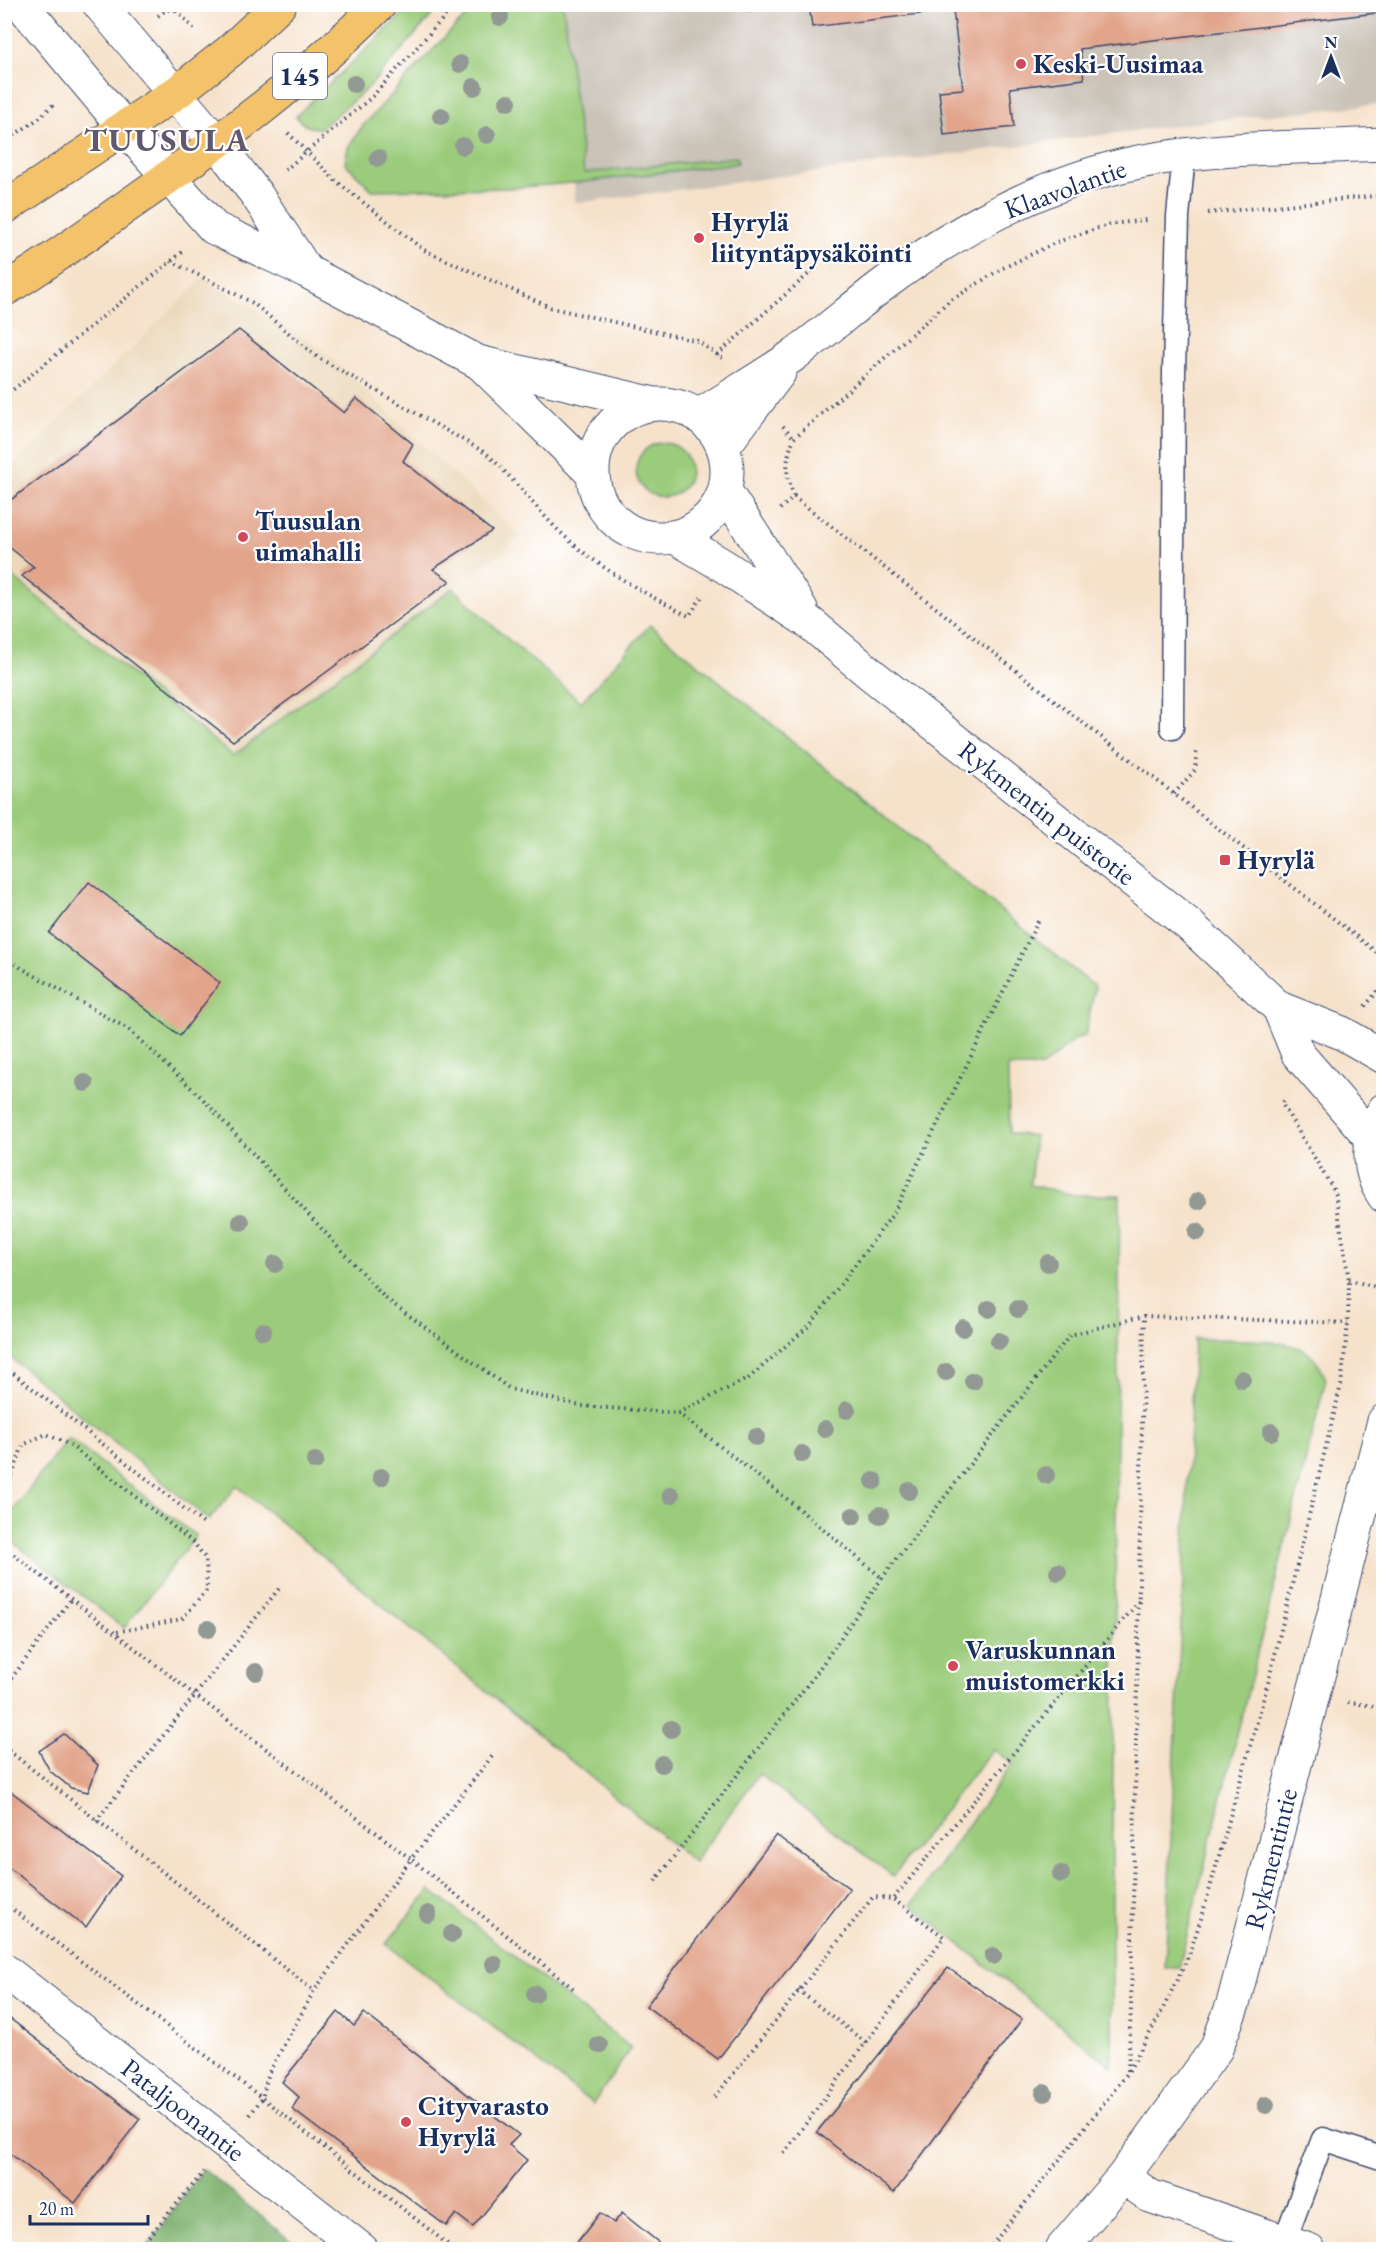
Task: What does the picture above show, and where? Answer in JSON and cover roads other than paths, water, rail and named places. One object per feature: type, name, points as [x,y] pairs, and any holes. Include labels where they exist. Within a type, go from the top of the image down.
[{"type":"main road","name":"145","points":[[4,208],[176,93],[230,51],[280,4]]},
{"type":"main road","name":"145","points":[[4,290],[69,248],[263,107],[361,24],[380,4]]},
{"type":"street","points":[[21,4],[125,128],[214,228],[306,271],[478,362],[654,404],[683,408],[699,416],[713,428],[723,447],[728,469],[725,491],[707,520],[687,533],[675,537],[656,538],[636,534],[619,524],[605,510],[596,493],[592,473],[595,453],[603,435],[615,421],[630,411],[654,404]]},
{"type":"street","points":[[99,4],[216,142],[256,194],[306,271]]},
{"type":"street","name":"Klaavolantie","points":[[699,416],[753,392],[790,358],[881,286],[957,236],[1030,198],[1092,174],[1138,162],[1184,156],[1383,144]]},
{"type":"street","points":[[478,362],[592,473]]},
{"type":"street","name":"Klaavolantie","points":[[723,447],[753,392]]},
{"type":"street","name":"Rykmentin puistotie","points":[[725,491],[810,623]]},
{"type":"street","name":"Rykmentin puistotie","points":[[675,537],[724,566],[810,623],[872,675],[1188,924],[1279,1008],[1342,1033],[1383,1057]]},
{"type":"street","name":"Rykmentin puistotie","points":[[1279,1008],[1298,1054],[1377,1124]]},
{"type":"street","points":[[1377,1124],[1371,1162],[1377,1186],[1383,1196]]},
{"type":"street","name":"Rykmentintie","points":[[1061,2250],[1123,2177],[1216,2049],[1233,2004],[1383,1421]]},
{"type":"street","name":"Pataljoonantie","points":[[4,1970],[362,2250]]},
{"type":"street","points":[[1123,2177],[1150,2196],[1297,2246]]},
{"type":"lane","points":[[1172,728],[1174,384],[1178,216],[1184,156]]},
{"type":"lane","points":[[1297,2246],[1323,2139],[1383,2159]]},
{"type":"place","name":"Keski-Uusimaa","points":[[1021,64]]},
{"type":"place","name":"Hyrylä liityntäpysäköinti","points":[[699,238]]},
{"type":"place","name":"Tuusulan uimahalli","points":[[243,537]]},
{"type":"place","name":"Hyrylä","points":[[1225,860]]},
{"type":"place","name":"Varuskunnan muistomerkki","points":[[953,1666]]},
{"type":"place","name":"Cityvarasto Hyrylä","points":[[406,2122]]},
{"type":"district","name":"TUUSULA","points":[[167,139]]}]
